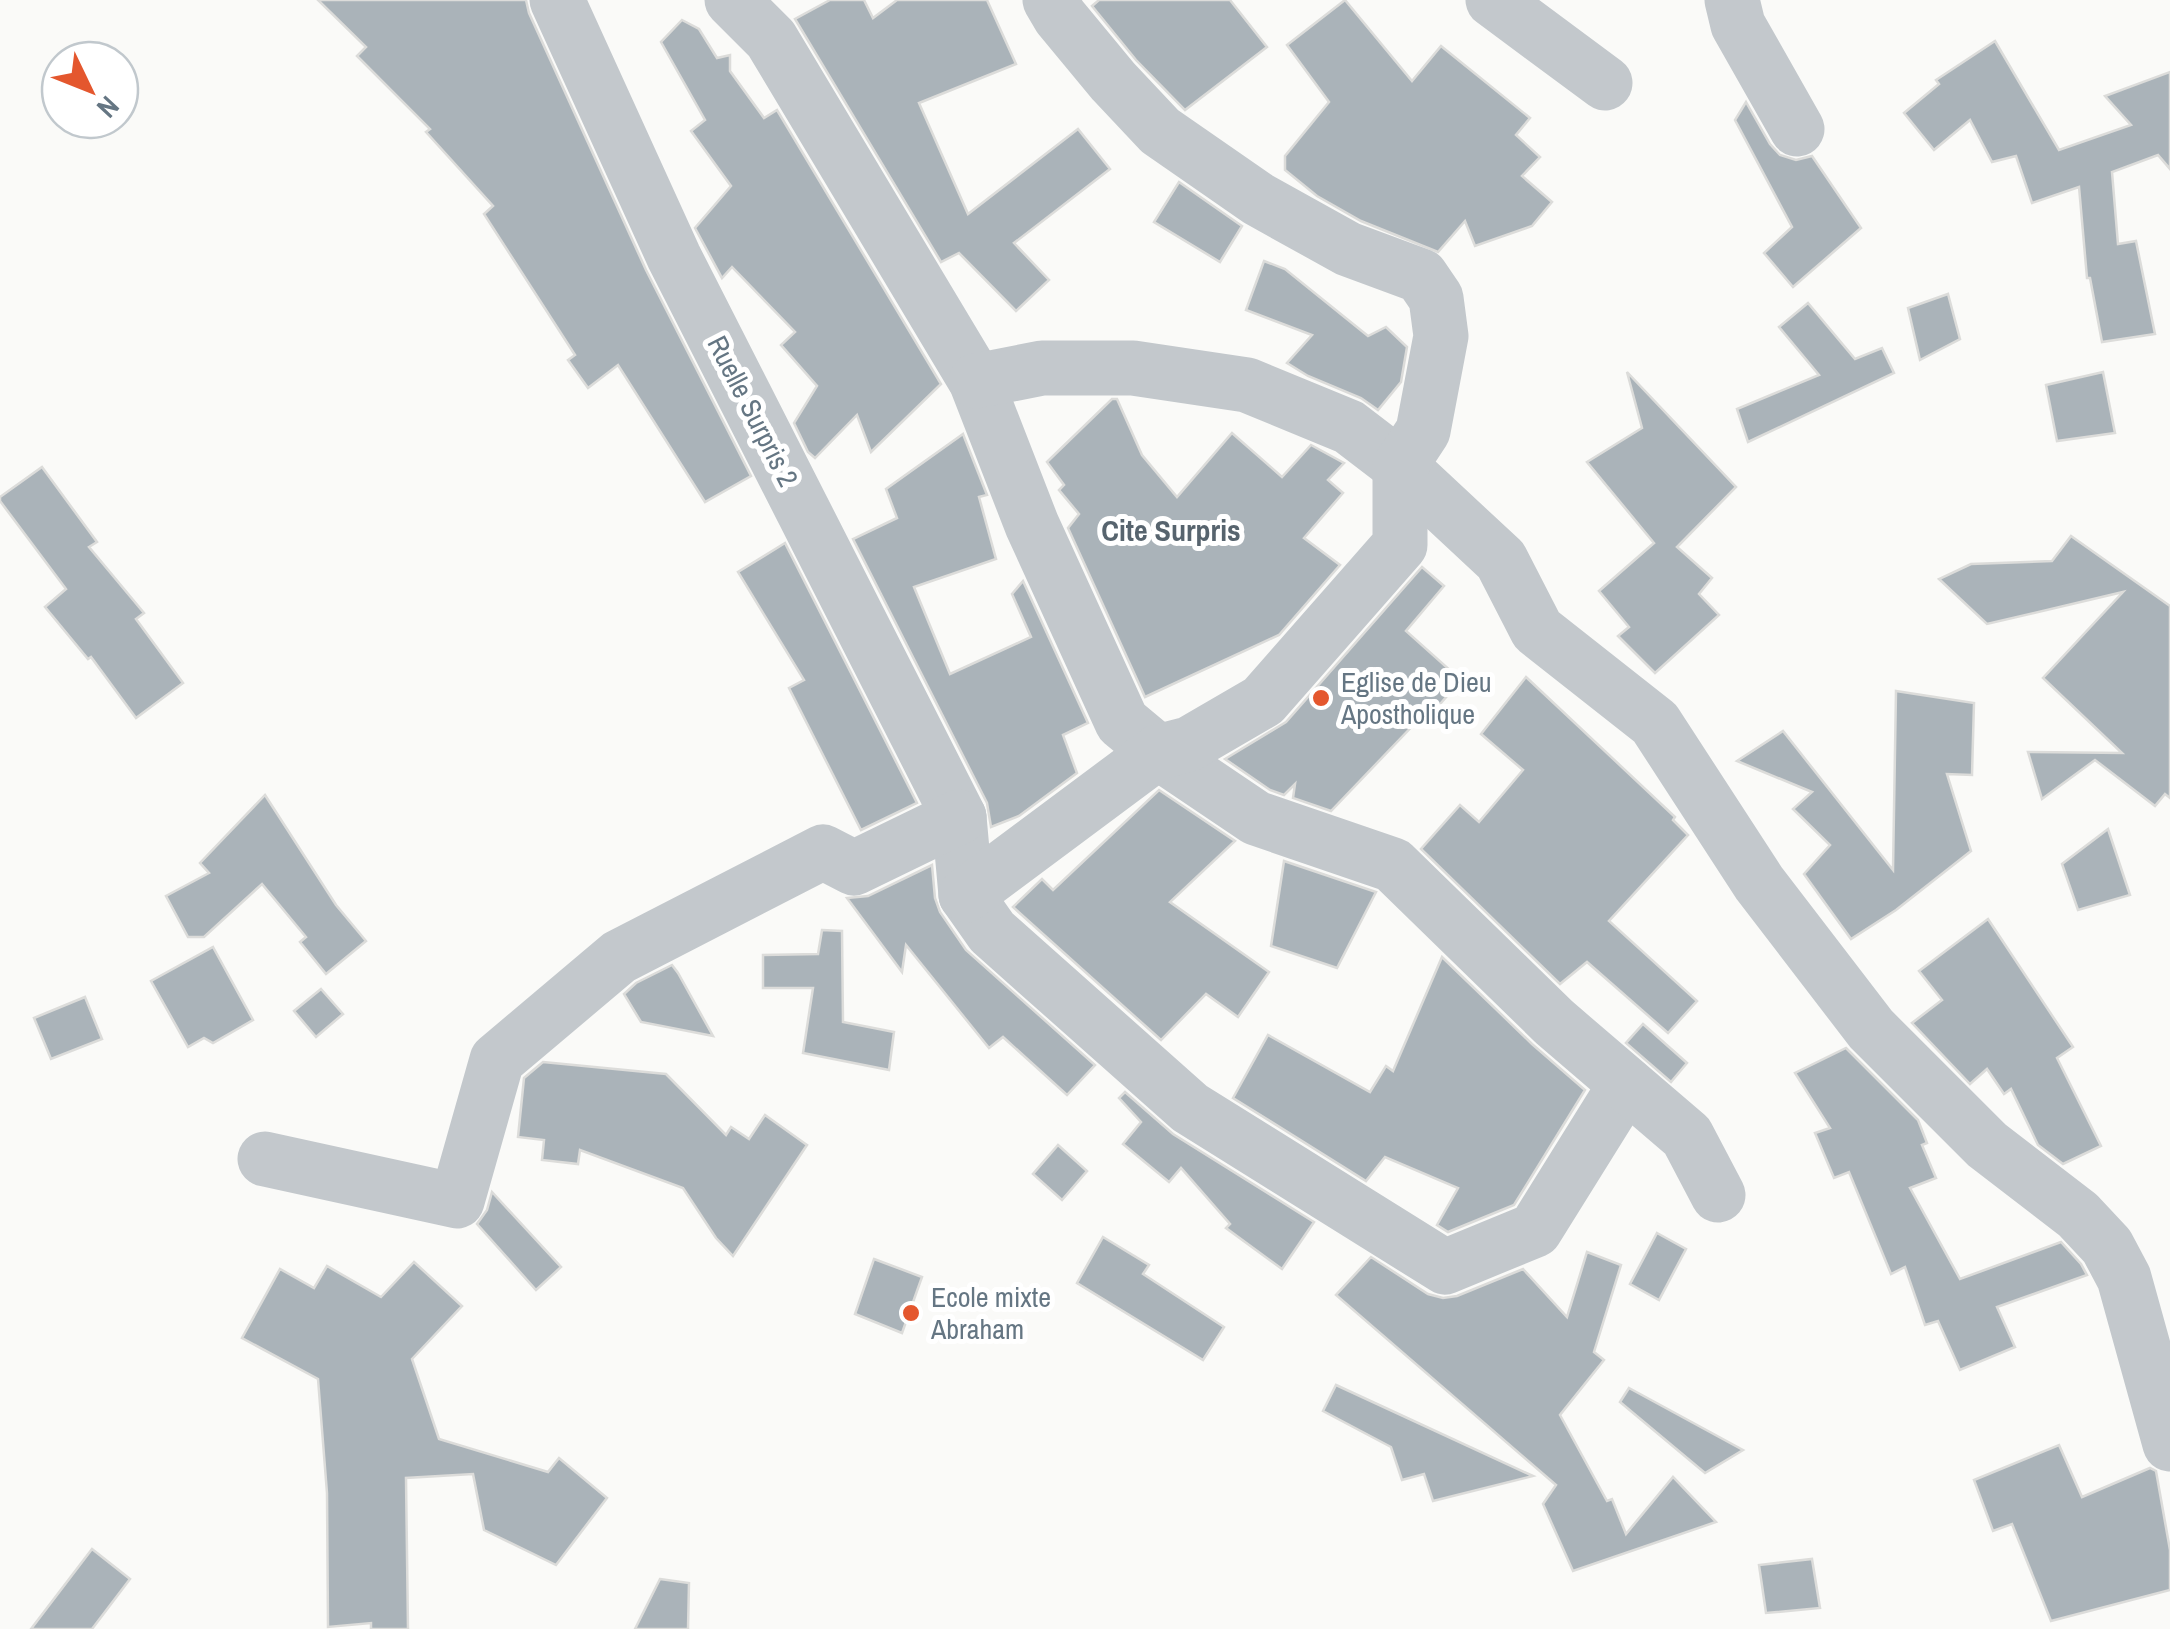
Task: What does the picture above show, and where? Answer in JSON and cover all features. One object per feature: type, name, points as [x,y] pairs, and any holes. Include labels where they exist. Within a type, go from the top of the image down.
[{"type":"street","name":"Ruelle Surpris 2","points":[[557,0],[674,258],[959,818]]},
{"type":"street","points":[[732,0],[771,39],[976,381],[1032,524],[1122,722],[1158,752],[1256,818],[1393,865],[1554,1022],[1687,1136],[1718,1194]]},
{"type":"street","points":[[966,896],[1158,752],[1189,744],[1263,701],[1400,545],[1400,466],[1422,431],[1440,336],[1436,298],[1421,276],[1348,249],[1288,216],[1160,132],[1113,81],[1050,0]]},
{"type":"street","points":[[1493,0],[1605,83]]},
{"type":"street","points":[[1732,0],[1738,25],[1796,129]]},
{"type":"street","points":[[976,381],[1042,368],[1133,368],[1247,385],[1349,427],[1400,466],[1501,560],[1537,630],[1655,723],[1759,883],[1871,1029],[1987,1145],[2078,1215],[2107,1246],[2124,1278],[2170,1444]]},
{"type":"street","points":[[265,1159],[456,1201],[497,1060],[619,957],[823,852],[854,868],[959,818],[966,896],[992,932],[1190,1108],[1445,1267],[1535,1230],[1626,1084]]},
{"type":"building","points":[[318,0],[526,0],[646,270],[751,476],[705,502],[618,365],[588,388],[568,360],[575,355],[484,214],[493,206],[426,132],[430,129],[357,56],[366,47]]},
{"type":"building","points":[[830,0],[864,0],[873,18],[897,0],[987,0],[1016,64],[919,103],[968,214],[1078,129],[1110,169],[1014,243],[1049,280],[1016,311],[959,253],[941,262],[795,19]]},
{"type":"building","points":[[1099,0],[1230,0],[1267,47],[1185,110],[1136,60],[1092,6]]},
{"type":"building","points":[[1345,0],[1412,81],[1441,46],[1530,118],[1516,135],[1540,157],[1522,176],[1552,202],[1532,226],[1475,246],[1465,221],[1438,252],[1361,221],[1317,196],[1285,170],[1285,156],[1329,102],[1287,45]]},
{"type":"building","points":[[682,20],[699,29],[717,58],[730,55],[730,71],[764,118],[777,110],[941,384],[871,452],[857,415],[815,458],[808,452],[794,423],[817,386],[781,345],[795,332],[732,267],[722,278],[695,228],[731,186],[691,131],[705,120],[661,42]]},
{"type":"building","points":[[1995,41],[2059,150],[2131,125],[2105,96],[2170,72],[2170,169],[2158,155],[2112,172],[2118,244],[2136,241],[2155,334],[2102,342],[2087,278],[2079,187],[2032,203],[2016,156],[1992,162],[1970,120],[1934,150],[1904,113],[1939,84],[1936,80]]},
{"type":"building","points":[[1746,102],[1780,155],[1796,160],[1812,156],[1861,228],[1793,287],[1764,253],[1792,227],[1735,120]]},
{"type":"building","points":[[1179,182],[1242,226],[1220,262],[1154,222]]},
{"type":"building","points":[[1264,261],[1285,269],[1368,336],[1386,327],[1407,347],[1401,382],[1378,410],[1287,363],[1312,335],[1246,310]]},
{"type":"building","points":[[1948,294],[1960,339],[1920,360],[1908,308]]},
{"type":"building","points":[[1808,303],[1855,359],[1882,348],[1894,373],[1748,442],[1737,409],[1819,375],[1779,327]]},
{"type":"building","points":[[1627,372],[1736,487],[1677,547],[1712,578],[1699,594],[1719,615],[1655,673],[1618,636],[1629,627],[1599,591],[1654,543],[1587,462],[1642,428]]},
{"type":"building","points":[[2103,372],[2115,433],[2057,441],[2046,385]]},
{"type":"building","points":[[1112,399],[1117,399],[1142,455],[1177,497],[1232,433],[1282,477],[1311,445],[1344,463],[1328,480],[1343,493],[1304,538],[1340,565],[1279,635],[1145,697],[1068,528],[1079,514],[1059,490],[1064,485],[1047,462]]},
{"type":"building","points":[[963,434],[987,495],[979,497],[996,559],[914,587],[950,674],[1031,637],[1012,594],[1023,581],[1088,723],[1063,735],[1077,773],[1019,816],[991,827],[987,803],[853,539],[897,518],[886,489]]},
{"type":"building","points":[[42,467],[97,542],[89,547],[144,613],[136,619],[183,683],[136,718],[91,657],[88,659],[45,607],[66,589],[0,501],[0,497]]},
{"type":"building","points":[[2071,536],[2170,606],[2170,798],[2165,794],[2155,806],[2095,760],[2042,799],[2028,752],[2122,753],[2043,678],[2123,592],[1987,624],[1939,579],[1971,564],[2052,561]]},
{"type":"building","points":[[785,543],[917,803],[861,830],[789,688],[804,680],[738,572]]},
{"type":"building","points":[[1422,567],[1444,586],[1406,631],[1461,680],[1427,719],[1423,715],[1331,811],[1293,798],[1295,784],[1284,795],[1270,790],[1225,759],[1286,722]]},
{"type":"building","points":[[1526,677],[1675,817],[1673,820],[1688,835],[1609,921],[1697,1001],[1668,1033],[1587,962],[1560,984],[1421,849],[1460,805],[1479,822],[1523,770],[1481,734]]},
{"type":"building","points":[[1896,691],[1974,703],[1972,775],[1947,774],[1971,851],[1896,910],[1851,939],[1804,874],[1830,845],[1793,809],[1812,792],[1737,761],[1783,731],[1893,870]]},
{"type":"building","points":[[1159,790],[1235,841],[1170,902],[1269,972],[1238,1017],[1206,994],[1161,1040],[1013,907],[1042,879],[1053,890]]},
{"type":"building","points":[[265,795],[336,905],[366,941],[326,974],[300,942],[306,937],[262,884],[204,937],[188,937],[166,896],[209,873],[200,863]]},
{"type":"building","points":[[2108,829],[2130,895],[2078,910],[2062,864]]},
{"type":"building","points":[[1284,861],[1376,892],[1337,968],[1271,946]]},
{"type":"building","points":[[932,865],[940,912],[966,950],[1095,1065],[1067,1095],[1003,1037],[989,1048],[906,945],[902,972],[847,898],[868,896]]},
{"type":"building","points":[[1988,919],[2073,1047],[2057,1058],[2101,1146],[2063,1164],[2038,1145],[2011,1089],[2004,1094],[1987,1069],[1970,1084],[1912,1023],[1942,1000],[1919,971]]},
{"type":"building","points":[[822,930],[842,931],[843,1022],[894,1032],[889,1070],[803,1053],[813,988],[763,988],[763,955],[818,954]]},
{"type":"building","points":[[213,947],[253,1020],[213,1043],[204,1038],[188,1047],[151,981]]},
{"type":"building","points":[[1442,957],[1585,1090],[1514,1205],[1448,1232],[1437,1225],[1458,1188],[1385,1157],[1366,1181],[1233,1098],[1268,1035],[1370,1092],[1386,1066],[1393,1071]]},
{"type":"building","points":[[672,965],[713,1036],[641,1022],[624,994],[636,983]]},
{"type":"building","points":[[321,989],[343,1014],[316,1037],[294,1011]]},
{"type":"building","points":[[85,997],[102,1039],[51,1059],[34,1018]]},
{"type":"building","points":[[1643,1024],[1687,1063],[1671,1082],[1626,1043]]},
{"type":"building","points":[[1846,1048],[1918,1120],[1927,1143],[1922,1145],[1936,1178],[1910,1188],[1960,1279],[2061,1242],[2081,1264],[2087,1275],[1997,1307],[2015,1347],[1960,1370],[1938,1321],[1925,1325],[1905,1267],[1891,1274],[1849,1172],[1834,1178],[1815,1133],[1830,1128],[1795,1073]]},
{"type":"building","points":[[543,1062],[666,1074],[726,1135],[731,1127],[749,1139],[765,1115],[807,1145],[733,1256],[716,1238],[683,1188],[580,1150],[578,1164],[542,1160],[544,1140],[518,1137],[524,1078]]},
{"type":"building","points":[[1125,1092],[1173,1134],[1314,1222],[1282,1269],[1226,1228],[1230,1224],[1181,1168],[1169,1182],[1123,1144],[1141,1122],[1119,1098]]},
{"type":"building","points":[[1058,1145],[1087,1171],[1062,1200],[1033,1174]]},
{"type":"building","points":[[492,1192],[561,1267],[536,1290],[477,1224],[487,1210]]},
{"type":"building","points":[[1657,1233],[1686,1249],[1659,1300],[1630,1284]]},
{"type":"building","points":[[1103,1237],[1149,1265],[1143,1274],[1224,1327],[1203,1360],[1077,1283]]},
{"type":"building","points":[[1587,1252],[1621,1265],[1594,1352],[1604,1360],[1560,1415],[1607,1501],[1612,1499],[1626,1534],[1673,1477],[1716,1522],[1573,1571],[1543,1504],[1556,1485],[1336,1295],[1371,1257],[1428,1294],[1443,1298],[1523,1269],[1567,1317]]},
{"type":"building","points":[[874,1259],[922,1277],[902,1333],[855,1314]]},
{"type":"building","points":[[414,1262],[462,1306],[412,1359],[439,1439],[548,1472],[559,1458],[607,1498],[556,1565],[484,1530],[473,1474],[406,1478],[408,1629],[371,1629],[371,1623],[328,1627],[327,1493],[318,1379],[242,1338],[280,1269],[314,1288],[327,1266],[381,1297]]},
{"type":"building","points":[[1336,1385],[1533,1476],[1433,1501],[1424,1474],[1402,1480],[1391,1447],[1323,1411]]},
{"type":"building","points":[[1629,1388],[1743,1450],[1705,1473],[1620,1402]]},
{"type":"building","points":[[2059,1445],[2082,1497],[2150,1468],[2156,1471],[2170,1550],[2170,1590],[2051,1621],[2012,1524],[1993,1531],[1974,1480]]},
{"type":"building","points":[[92,1549],[130,1579],[92,1629],[31,1629]]},
{"type":"building","points":[[1812,1559],[1820,1608],[1766,1613],[1759,1565]]},
{"type":"building","points":[[660,1579],[689,1583],[688,1629],[635,1629]]},
{"type":"place","name":"Eglise de Dieu Apostholique","points":[[1321,698]]},
{"type":"place","name":"Ecole mixte Abraham","points":[[911,1313]]},
{"type":"district","name":"Cite Surpris","points":[[1171,531]]}]
